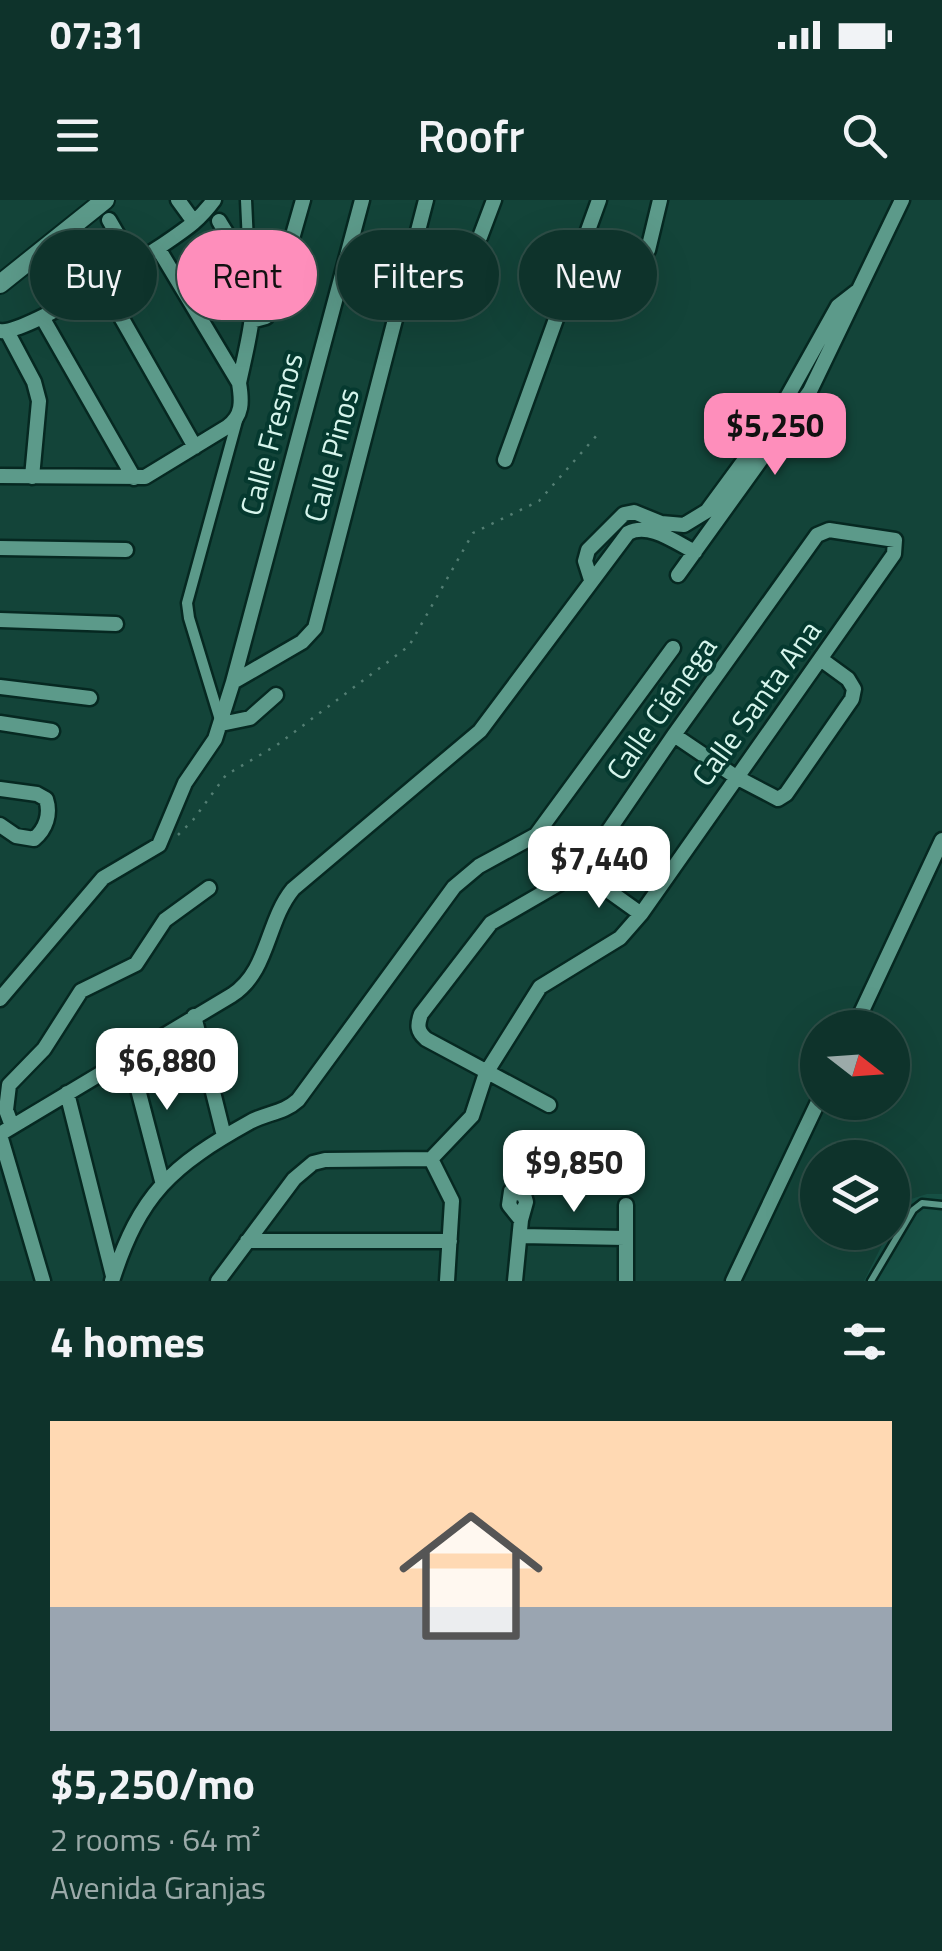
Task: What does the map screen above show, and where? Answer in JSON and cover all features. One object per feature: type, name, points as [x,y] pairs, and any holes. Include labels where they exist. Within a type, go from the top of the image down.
[{"type":"street","points":[[0,284],[85,207],[104,200]]},
{"type":"street","points":[[178,200],[194,222]]},
{"type":"street","points":[[214,200],[194,222],[158,248],[239,383],[242,398],[188,603],[189,618],[221,724],[250,718],[276,695]]},
{"type":"street","points":[[246,200],[248,230]]},
{"type":"street","name":"Calle Fresnos","points":[[159,845],[178,796],[221,724],[362,200]]},
{"type":"street","name":"Calle Pinos","points":[[234,682],[310,637],[314,628],[426,200]]},
{"type":"street","points":[[483,230],[494,200]]},
{"type":"street","points":[[505,460],[598,200]]},
{"type":"street","points":[[653,230],[660,200]]},
{"type":"street","points":[[678,575],[816,380],[902,200]]},
{"type":"street","points":[[295,230],[303,201]]},
{"type":"street","points":[[109,220],[115,230]]},
{"type":"street","points":[[219,221],[224,230]]},
{"type":"street","points":[[4,1131],[250,981],[279,911],[293,889],[480,731],[628,533],[684,525],[706,511],[776,417],[838,306],[856,292]]},
{"type":"street","points":[[32,477],[39,400],[34,382],[4,332],[34,320]]},
{"type":"street","points":[[44,320],[134,478]]},
{"type":"street","points":[[123,320],[195,447]]},
{"type":"street","points":[[239,383],[251,320]]},
{"type":"street","points":[[800,371],[816,380]]},
{"type":"street","points":[[0,476],[134,478],[153,474],[238,416]]},
{"type":"street","points":[[658,528],[695,552]]},
{"type":"street","name":"Calle Santa Ana","points":[[431,1158],[472,1116],[486,1074],[540,987],[620,938],[642,914],[822,660],[897,546],[889,538],[822,531]]},
{"type":"street","name":"Calle Ciénega","points":[[486,1074],[419,1033],[421,1014],[491,923],[581,872],[674,735],[822,531]]},
{"type":"street","points":[[0,548],[126,550]]},
{"type":"street","points":[[0,620],[116,624]]},
{"type":"street","points":[[113,1279],[136,1222],[162,1181],[224,1136],[260,1116],[290,1108],[298,1100],[454,887],[480,866],[536,836],[673,648]]},
{"type":"street","points":[[674,735],[736,777],[778,799],[786,794],[852,698],[854,689],[848,679],[822,660]]},
{"type":"street","points":[[0,687],[90,698]]},
{"type":"street","points":[[0,723],[52,731]]},
{"type":"street","points":[[0,789],[37,794],[46,799],[49,807],[44,827],[34,840],[16,836],[0,825]]},
{"type":"street","points":[[862,1010],[942,840]]},
{"type":"street","points":[[0,998],[103,878],[159,845]]},
{"type":"street","points":[[581,872],[642,914]]},
{"type":"street","points":[[43,1281],[4,1131],[9,1085],[44,1050],[81,991],[136,964],[165,920],[209,888]]},
{"type":"street","points":[[194,1016],[224,1136]]},
{"type":"street","points":[[130,1055],[162,1181]]},
{"type":"street","points":[[486,1074],[550,1105]]},
{"type":"street","points":[[68,1092],[113,1279]]},
{"type":"street","points":[[733,1281],[809,1120]]},
{"type":"street","points":[[218,1281],[294,1179],[312,1164],[326,1160],[431,1158],[452,1201],[446,1281]]},
{"type":"street","points":[[626,1205],[626,1281]]},
{"type":"street","points":[[514,1281],[521,1228],[625,1238]]},
{"type":"street","points":[[247,1241],[450,1242]]},
{"type":"lane","points":[[871,1281],[913,1210],[922,1203],[942,1205]]},
{"type":"path","points":[[159,845],[183,831],[226,774],[278,745],[409,646],[473,533],[539,501],[598,435]]},
{"type":"shaded area","points":[[942,1194],[942,1281],[864,1281],[880,1250],[910,1250],[910,1199]]}]
